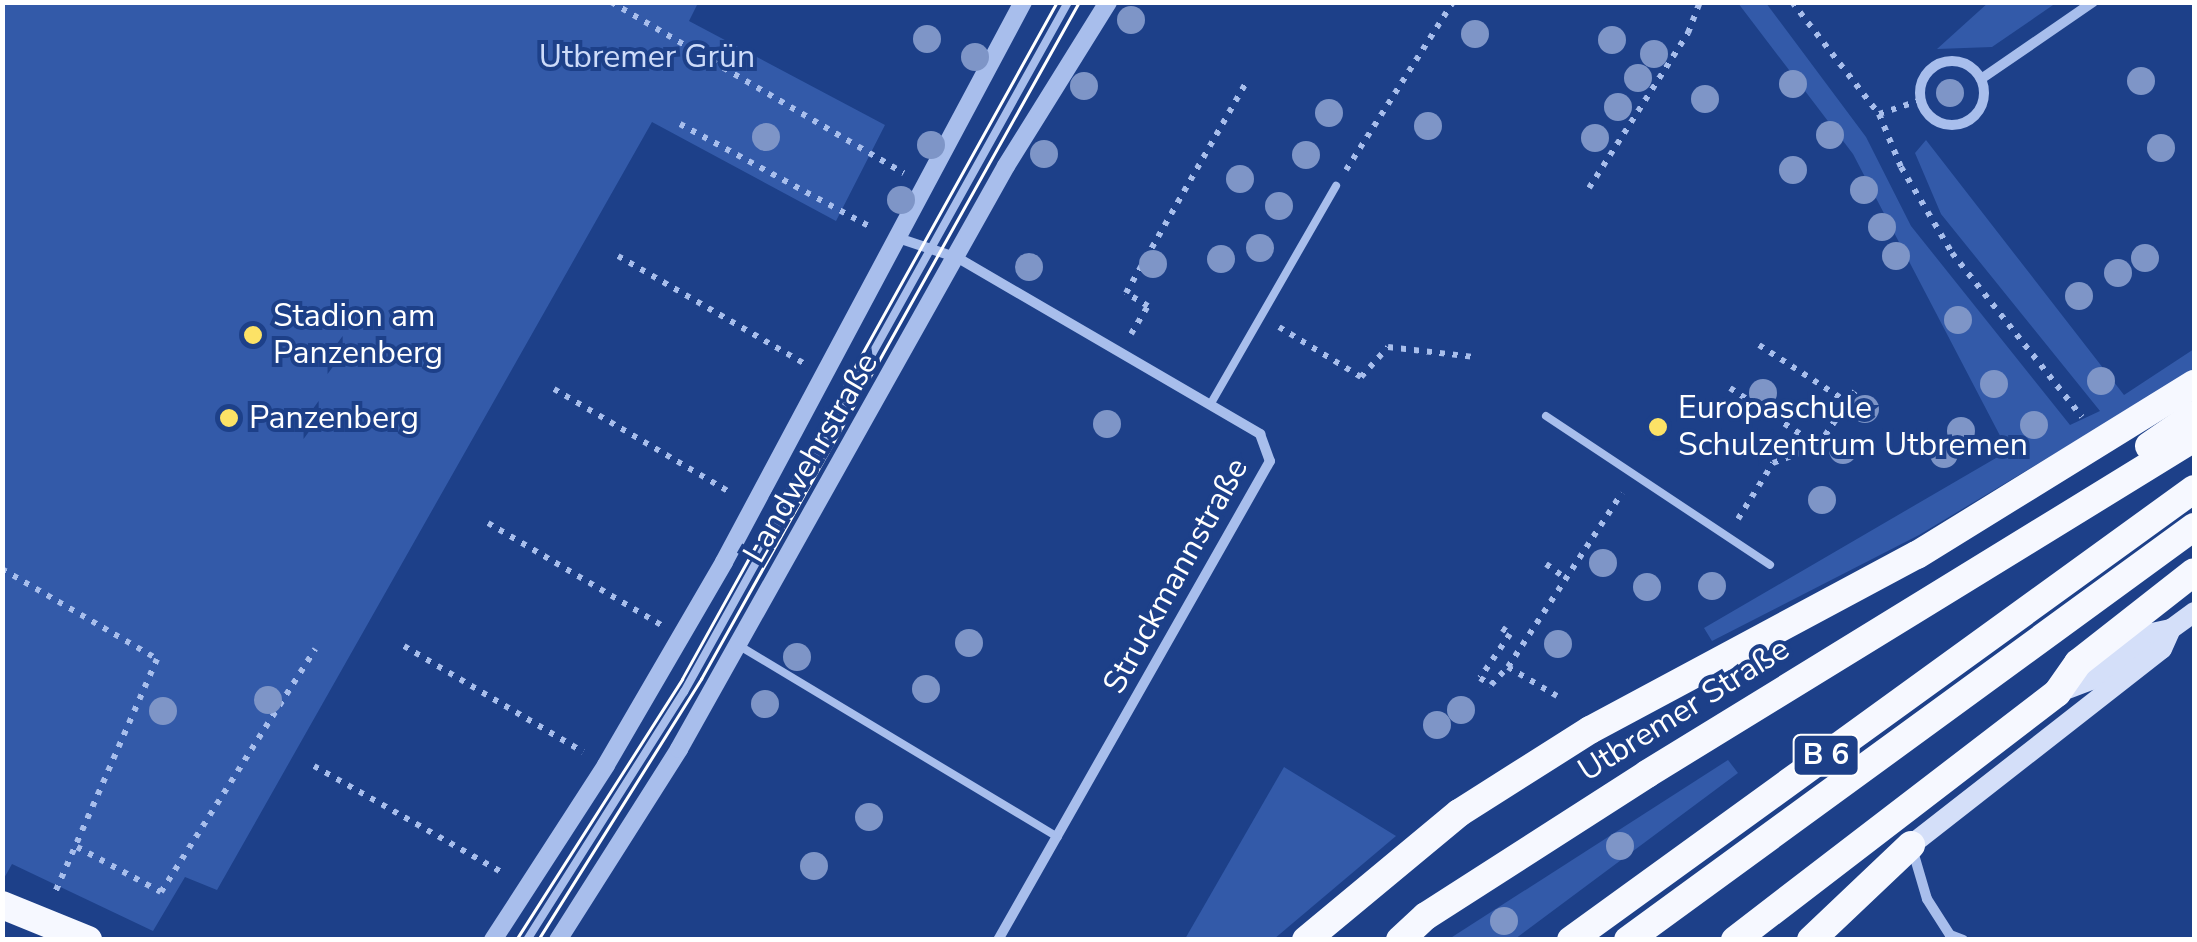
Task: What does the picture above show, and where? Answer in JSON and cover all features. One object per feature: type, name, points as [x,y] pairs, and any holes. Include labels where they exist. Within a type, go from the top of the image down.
[{"type":"highway","points":[[1306,940],[1459,813],[1590,730],[1917,555],[2194,384]]},
{"type":"highway","points":[[2010,546],[2194,414]]},
{"type":"highway","points":[[2010,546],[2194,438]]},
{"type":"highway","name":"B 6","points":[[1572,940],[2194,489]]},
{"type":"highway","name":"B 6","points":[[1628,940],[2194,527]]},
{"type":"highway","name":"Utbremer Straße","points":[[1400,940],[1442,906],[2010,546]]},
{"type":"highway","points":[[1736,940],[2057,693],[2078,663],[2194,572]]},
{"type":"highway","points":[[1811,940],[1911,845]]},
{"type":"highway","points":[[2,905],[88,940]]},
{"type":"main road","points":[[1911,845],[2162,648],[2172,629],[2194,612]]},
{"type":"main road","points":[[2057,693],[2092,680],[2152,633],[2172,629]]},
{"type":"street","name":"Landwehrstraße","points":[[492,940],[606,765],[754,506],[902,239],[1023,2]]},
{"type":"street","name":"Landwehrstraße","points":[[558,940],[738,645],[1072,53],[1108,2]]},
{"type":"street","points":[[1981,78],[2093,2]]},
{"type":"street","points":[[1948,61],[1973,68],[1981,78],[1982,105],[1963,123],[1937,121],[1921,100],[1926,75],[1948,61]]},
{"type":"street","name":"Struckmannstraße","points":[[902,239],[958,258],[1260,434],[1270,461],[998,940]]},
{"type":"street","points":[[1911,845],[1926,899],[1950,935],[1963,940]]},
{"type":"lane","points":[[527,940],[684,692],[1068,2]]},
{"type":"lane","points":[[1210,405],[1336,186]]},
{"type":"lane","points":[[1546,416],[1770,565]]},
{"type":"lane","points":[[738,645],[1058,838]]},
{"type":"path","points":[[612,2],[928,187]]},
{"type":"path","points":[[1336,186],[1452,2]]},
{"type":"path","points":[[1590,188],[1688,33],[1700,2]]},
{"type":"path","points":[[1792,2],[1879,114],[1901,167],[1952,253],[2086,422]]},
{"type":"path","points":[[1120,352],[1148,306],[1126,292],[1245,84]]},
{"type":"path","points":[[1879,114],[1921,100]]},
{"type":"path","points":[[680,124],[862,224],[902,239]]},
{"type":"path","points":[[618,256],[826,376]]},
{"type":"path","points":[[1262,316],[1361,377],[1388,347],[1475,357]]},
{"type":"path","points":[[1759,345],[1847,402]]},
{"type":"path","points":[[1730,388],[1818,446]]},
{"type":"path","points":[[554,389],[754,506]]},
{"type":"path","points":[[1726,537],[1773,463],[1818,446],[1854,391]]},
{"type":"path","points":[[1510,634],[1480,678],[1492,684],[1508,667],[1634,475]]},
{"type":"path","points":[[488,524],[679,636]]},
{"type":"path","points":[[1546,564],[1566,578]]},
{"type":"path","points":[[2,569],[158,659],[49,905]]},
{"type":"path","points":[[1502,628],[1524,642]]},
{"type":"path","points":[[404,646],[606,765]]},
{"type":"path","points":[[77,848],[160,892],[315,648]]},
{"type":"path","points":[[1508,667],[1556,696]]},
{"type":"path","points":[[314,766],[528,887]]},
{"type":"green space","points":[[1989,2],[2056,3],[1992,47],[1937,49]]},
{"type":"green space","name":"Panzenberg","points":[[2,3],[698,3],[689,21],[885,125],[836,221],[652,122],[217,890],[185,877],[153,931],[12,864],[3,880]]},
{"type":"green space","points":[[1738,3],[1766,3],[1866,137],[1911,226],[2070,425],[2100,411],[1941,214],[1915,153],[1926,140],[2124,395],[2194,349],[2194,370],[1919,535],[1712,641],[1704,628],[2008,451],[1853,154]]},
{"type":"green space","points":[[1728,760],[1738,773],[1515,939],[1449,939]]},
{"type":"green space","points":[[1284,767],[1396,836],[1274,939],[1185,939]]},
{"type":"tram line","points":[[516,940],[682,679],[1057,2]]},
{"type":"tram line","points":[[538,940],[701,679],[1079,2]]},
{"type":"place","name":"Stadion am Panzenberg","points":[[253,335]]},
{"type":"place","name":"Panzenberg","points":[[229,418]]},
{"type":"place","name":"Europaschule Schulzentrum Utbremen","points":[[1658,427]]},
{"type":"park label","name":"Utbremer Grün","points":[[647,57]]}]
